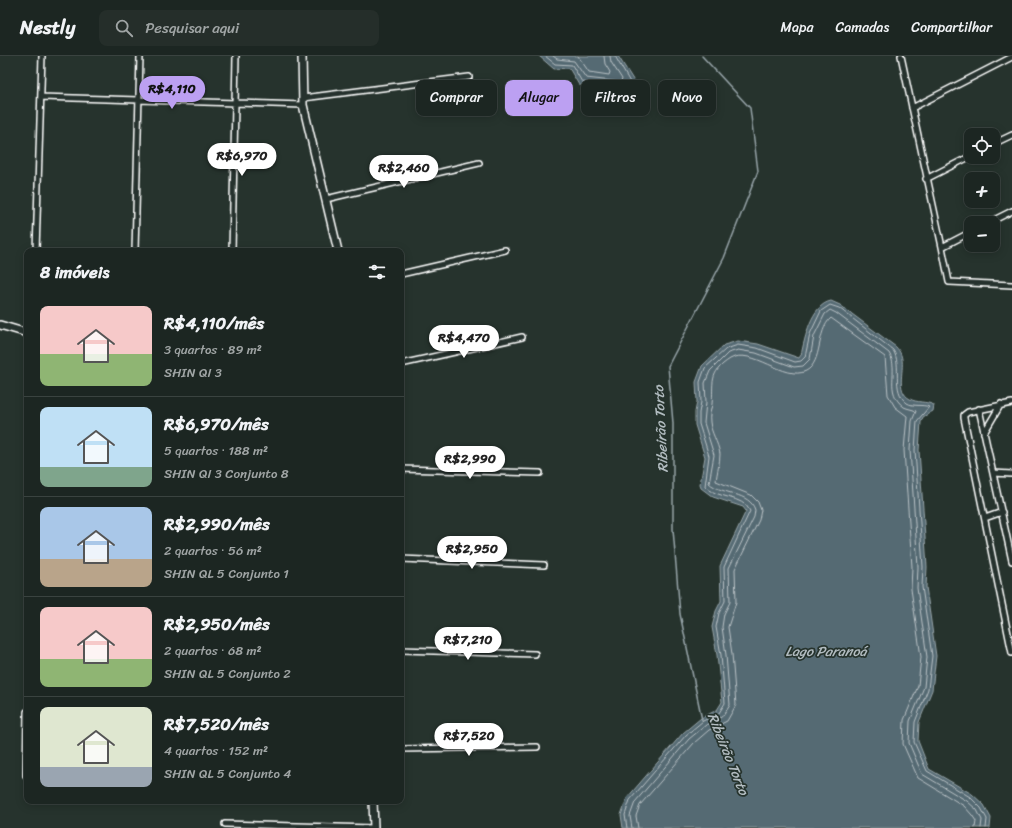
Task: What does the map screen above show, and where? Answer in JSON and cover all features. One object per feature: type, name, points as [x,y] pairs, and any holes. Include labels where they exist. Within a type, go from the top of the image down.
[{"type":"street","points":[[36,248],[42,56]]},
{"type":"street","points":[[134,248],[140,56]]},
{"type":"street","points":[[232,248],[236,56]]},
{"type":"street","points":[[302,56],[303,102],[337,248]]},
{"type":"street","points":[[901,56],[949,282],[1012,285]]},
{"type":"street","points":[[912,108],[1012,57]]},
{"type":"street","points":[[41,97],[138,102],[303,102],[469,77]]},
{"type":"street","points":[[1000,141],[1012,136]]},
{"type":"street","points":[[926,179],[964,160]]},
{"type":"street","points":[[326,199],[479,163]]},
{"type":"street","points":[[1000,217],[1012,211]]},
{"type":"street","points":[[942,246],[964,235]]},
{"type":"street","points":[[404,273],[505,250]]},
{"type":"street","points":[[0,325],[24,332]]},
{"type":"street","points":[[404,363],[522,337]]},
{"type":"street","points":[[1012,403],[1001,404],[966,413],[964,418],[1012,653]]},
{"type":"street","points":[[984,433],[1001,404]]},
{"type":"street","points":[[979,409],[1010,542],[1012,561]]},
{"type":"street","points":[[404,469],[540,473]]},
{"type":"street","points":[[993,473],[1012,474]]},
{"type":"street","points":[[985,518],[1002,512]]},
{"type":"street","points":[[404,559],[544,565]]},
{"type":"street","points":[[404,650],[535,654]]},
{"type":"street","points":[[404,749],[537,747]]},
{"type":"street","points":[[225,824],[374,828],[373,804]]},
{"type":"water","points":[[539,56],[618,56],[633,80],[581,80],[581,85],[579,85],[569,68],[554,69]]},
{"type":"water","name":"Lago Paranoá","points":[[831,301],[840,305],[896,347],[901,355],[901,385],[905,395],[910,399],[934,405],[933,411],[923,417],[921,422],[919,450],[927,567],[926,587],[936,656],[932,690],[919,722],[918,741],[929,769],[972,794],[984,805],[991,818],[990,828],[623,828],[621,815],[627,798],[683,733],[701,718],[717,710],[722,702],[717,655],[712,627],[716,611],[721,601],[720,566],[746,511],[743,507],[713,497],[701,488],[700,484],[705,457],[695,425],[695,412],[697,402],[696,382],[702,366],[724,345],[738,341],[758,344],[799,358],[807,331],[814,315],[824,304]]},
{"type":"waterway","name":"Ribeirão Torto","points":[[702,56],[750,108],[758,171],[724,258],[668,366],[673,423],[673,529],[680,614],[702,720]]}]
